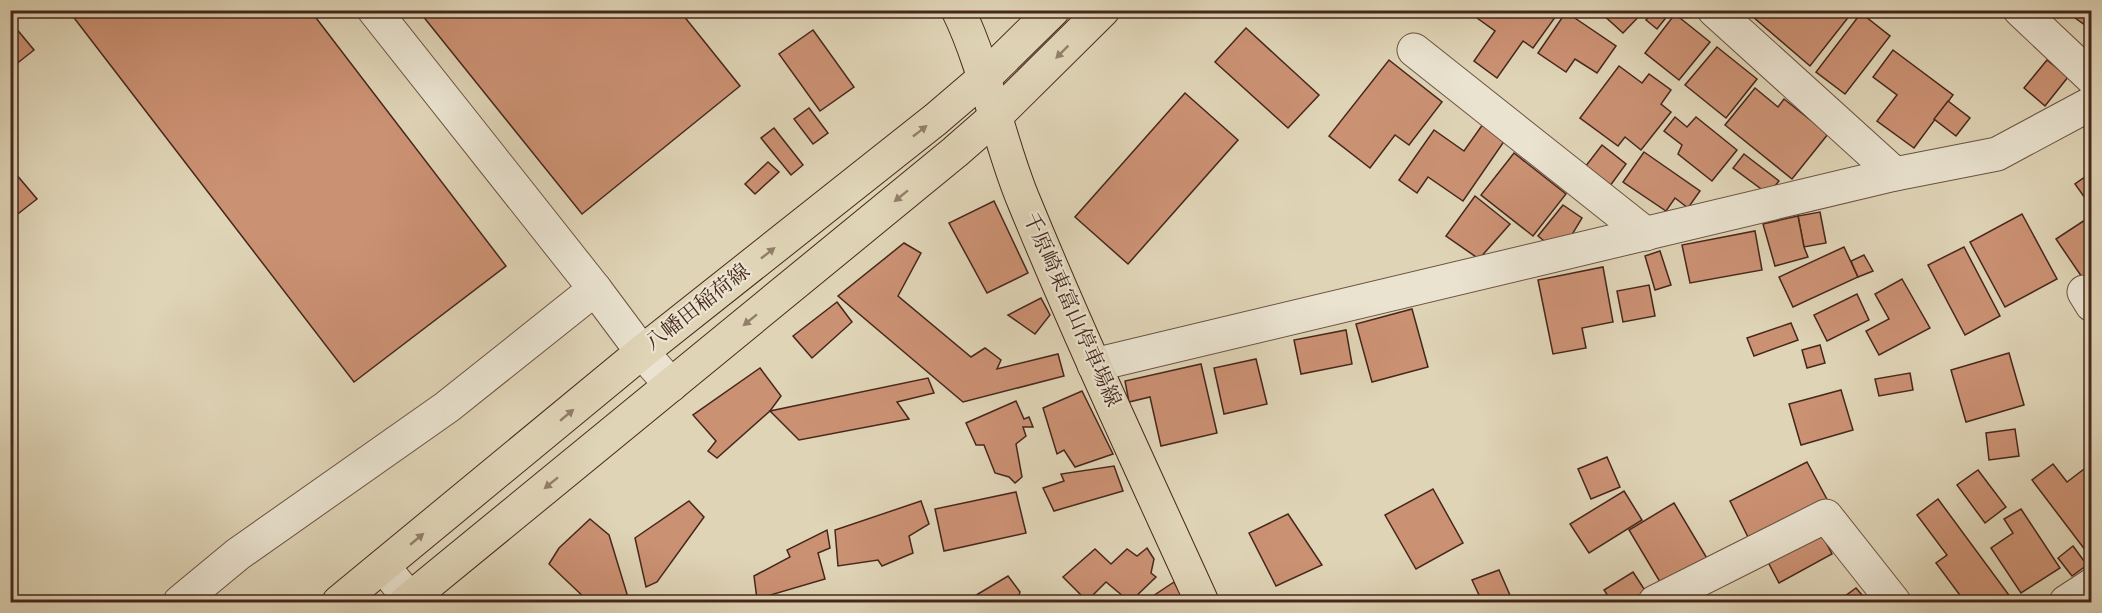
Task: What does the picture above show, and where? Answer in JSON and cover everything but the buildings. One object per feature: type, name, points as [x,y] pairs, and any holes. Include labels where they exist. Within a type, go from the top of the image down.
[{"type":"main road","name":"千原崎東富山停車場線","points":[[958,10],[985,77],[995,117],[1024,202],[1194,599]]},
{"type":"main road","name":"八幡田稲荷線","points":[[339,603],[642,352],[936,119],[985,77],[1053,10]]},
{"type":"main road","name":"八幡田稲荷線","points":[[409,602],[995,117],[1103,10]]},
{"type":"street","points":[[374,10],[595,289],[642,352],[671,385]]},
{"type":"street","points":[[1714,10],[1895,174]]},
{"type":"street","points":[[2020,10],[2091,78]]},
{"type":"street","points":[[1414,50],[1646,234]]},
{"type":"street","points":[[1094,365],[1895,174],[1997,154],[2091,103]]},
{"type":"street","points":[[180,603],[238,554],[447,407],[595,289]]},
{"type":"street","points":[[1655,603],[1826,516],[1894,603]]},
{"type":"street","points":[[383,566],[409,602]]},
{"type":"street","points":[[2066,603],[2091,585]]}]
